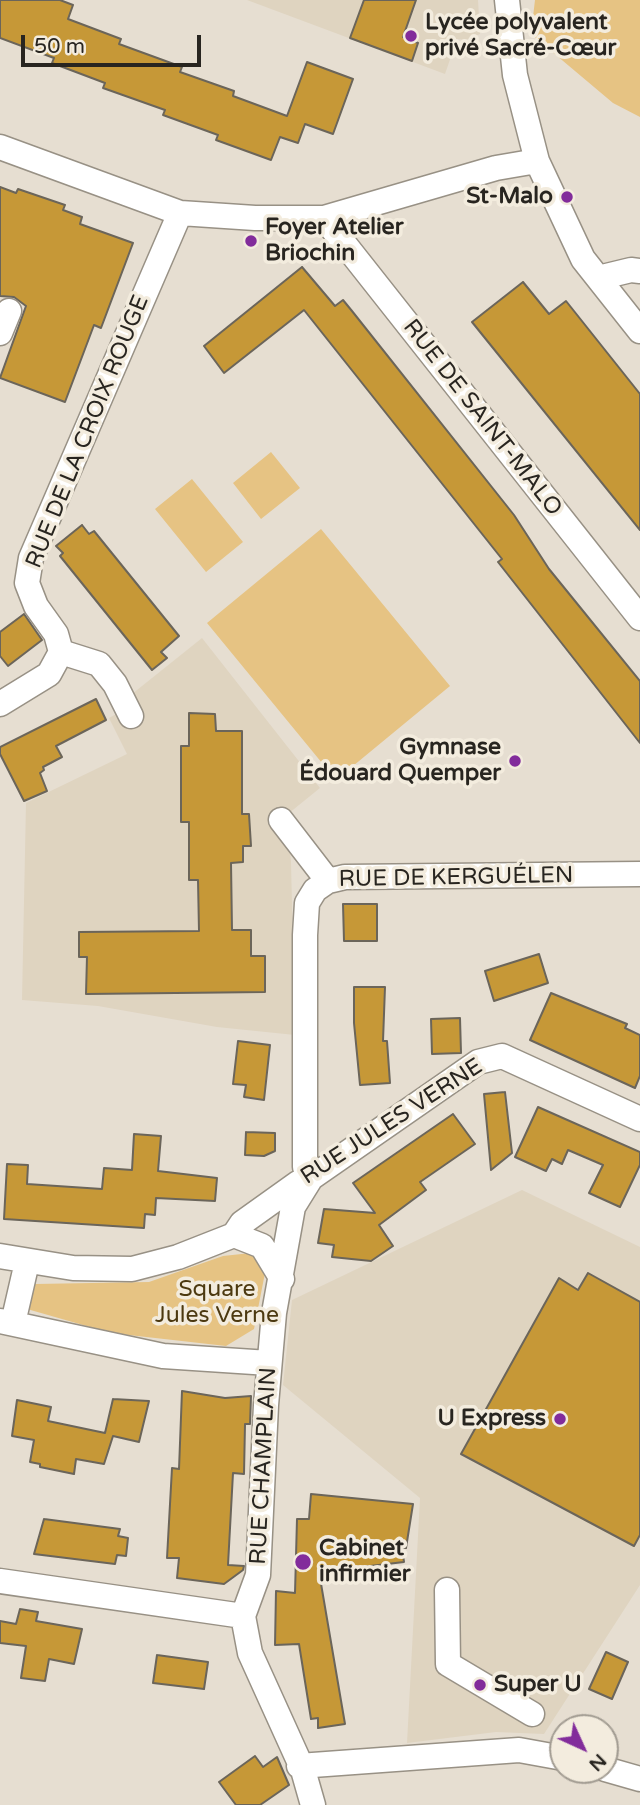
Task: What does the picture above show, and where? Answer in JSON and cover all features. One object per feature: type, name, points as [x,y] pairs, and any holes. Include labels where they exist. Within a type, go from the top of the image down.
[{"type":"street","points":[[507,0],[515,75],[537,161],[583,259],[640,331]]},
{"type":"street","points":[[0,147],[147,204],[180,213],[255,218],[324,218],[496,168],[537,161]]},
{"type":"street","name":"RUE DE LA CROIX ROUGE","points":[[61,652],[56,634],[36,606],[27,583],[31,558],[180,213]]},
{"type":"street","name":"RUE DE SAINT-MALO","points":[[324,218],[640,618]]},
{"type":"street","points":[[598,278],[631,270],[640,271]]},
{"type":"street","points":[[0,704],[49,674],[61,652],[99,664],[115,684],[131,716]]},
{"type":"street","points":[[281,820],[328,881]]},
{"type":"street","name":"RUE DE KERGUÉLEN","points":[[311,1178],[305,1167],[307,903],[315,890],[328,881],[345,877],[640,874]]},
{"type":"street","name":"RUE JULES VERNE","points":[[0,1256],[73,1269],[132,1269],[178,1257],[234,1236],[242,1223],[298,1183],[311,1178],[478,1062],[502,1056],[640,1119]]},
{"type":"street","name":"RUE CHAMPLAIN","points":[[243,1616],[258,1576],[274,1313],[293,1207],[311,1178]]},
{"type":"street","points":[[234,1236],[262,1246],[282,1279]]},
{"type":"street","points":[[27,1262],[6,1322],[163,1356],[270,1363]]},
{"type":"street","points":[[0,1581],[243,1616],[250,1653],[313,1805]]},
{"type":"street","points":[[447,1590],[448,1664],[531,1714]]},
{"type":"street","points":[[299,1766],[519,1750],[549,1755]]},
{"type":"street","points":[[619,1773],[640,1779]]},
{"type":"shaded area","name":"Lycée polyvalent privé Sacré-Cœur","points":[[247,0],[478,0],[480,34],[466,40],[457,39],[445,74]]},
{"type":"shaded area","points":[[202,638],[320,788],[273,826],[290,851],[295,1035],[217,1027],[98,1006],[22,1000],[26,803],[127,754],[109,718],[120,712],[117,706]]},
{"type":"shaded area","points":[[522,1190],[640,1247],[640,1585],[557,1714],[549,1714],[549,1726],[544,1734],[496,1732],[407,1743],[420,1498],[283,1385],[292,1300]]},
{"type":"green space","points":[[535,0],[640,0],[640,117],[613,103],[531,34]]},
{"type":"green space","points":[[271,452],[300,488],[261,519],[233,483]]},
{"type":"green space","points":[[192,479],[243,542],[206,572],[155,509]]},
{"type":"green space","points":[[321,529],[450,686],[336,780],[207,623]]},
{"type":"green space","name":"Square Jules Verne","points":[[251,1253],[265,1273],[254,1329],[226,1346],[111,1333],[27,1309],[35,1284],[149,1282],[223,1256]]},
{"type":"building","points":[[0,0],[60,0],[73,5],[68,19],[121,39],[119,44],[182,67],[180,72],[234,91],[233,96],[287,116],[307,62],[353,79],[333,134],[305,124],[298,143],[280,137],[271,160],[216,140],[218,135],[163,115],[165,110],[103,88],[105,83],[52,63],[54,58],[0,38]]},
{"type":"building","points":[[364,0],[416,0],[403,37],[418,43],[412,61],[350,38]]},
{"type":"building","points":[[0,187],[16,193],[18,189],[65,205],[63,210],[82,217],[80,224],[133,243],[101,328],[94,325],[65,402],[0,378],[26,306],[14,297],[0,296]]},
{"type":"building","points":[[302,267],[335,306],[343,300],[352,311],[514,515],[549,569],[640,681],[640,743],[498,562],[502,559],[304,310],[224,373],[204,346]]},
{"type":"building","points":[[523,282],[549,314],[566,301],[640,394],[640,530],[472,322]]},
{"type":"building","points":[[82,525],[89,534],[94,531],[179,636],[161,652],[167,658],[152,670],[60,556],[63,553],[56,546]]},
{"type":"building","points":[[24,614],[42,640],[8,666],[0,656],[0,632]]},
{"type":"building","points":[[96,699],[106,720],[56,746],[62,757],[43,767],[44,770],[40,773],[47,791],[24,801],[0,754],[0,747]]},
{"type":"building","points":[[189,713],[215,714],[216,731],[242,731],[242,814],[249,814],[251,846],[243,846],[243,862],[231,863],[232,930],[251,930],[251,956],[265,956],[265,992],[86,994],[87,957],[79,957],[79,932],[199,931],[198,880],[189,880],[189,822],[181,822],[181,746],[189,746]]},
{"type":"building","points":[[343,904],[377,904],[377,941],[344,941]]},
{"type":"building","points":[[539,954],[548,983],[494,1001],[485,971]]},
{"type":"building","points":[[354,987],[385,987],[383,1041],[387,1041],[390,1083],[360,1085],[354,1023]]},
{"type":"building","points":[[551,993],[627,1024],[625,1028],[640,1035],[640,1076],[635,1088],[530,1040]]},
{"type":"building","points":[[460,1018],[461,1053],[432,1054],[431,1019]]},
{"type":"building","points":[[238,1041],[270,1045],[264,1100],[244,1097],[246,1085],[233,1084]]},
{"type":"building","points":[[505,1092],[512,1153],[491,1170],[484,1094]]},
{"type":"building","points":[[538,1107],[640,1152],[640,1165],[620,1207],[589,1193],[603,1165],[568,1150],[562,1164],[552,1159],[546,1171],[515,1157]]},
{"type":"building","points":[[453,1114],[475,1144],[420,1182],[426,1190],[379,1225],[393,1246],[371,1261],[332,1257],[334,1245],[318,1243],[324,1209],[375,1213],[353,1183]]},
{"type":"building","points":[[246,1132],[275,1133],[275,1151],[264,1156],[245,1155]]},
{"type":"building","points":[[134,1134],[161,1136],[158,1171],[217,1178],[215,1201],[156,1198],[155,1215],[145,1214],[144,1228],[4,1219],[7,1164],[28,1165],[27,1184],[102,1189],[104,1168],[132,1170]]},
{"type":"building","name":"U Express","points":[[588,1273],[640,1302],[640,1535],[634,1546],[461,1454],[559,1278],[578,1290]]},
{"type":"building","points":[[182,1391],[225,1398],[251,1396],[250,1424],[245,1424],[244,1474],[233,1473],[228,1565],[244,1566],[243,1570],[224,1584],[177,1578],[179,1558],[167,1558],[172,1468],[179,1469]]},
{"type":"building","points":[[113,1399],[149,1401],[139,1442],[113,1436],[104,1464],[76,1459],[74,1474],[40,1467],[40,1464],[30,1462],[34,1440],[12,1436],[17,1400],[51,1407],[48,1421],[105,1433]]},
{"type":"building","points":[[311,1494],[413,1504],[406,1548],[402,1548],[404,1562],[319,1572],[345,1724],[318,1728],[318,1718],[311,1719],[299,1644],[275,1645],[276,1591],[295,1593],[297,1519],[309,1519]]},
{"type":"building","points":[[44,1519],[120,1529],[118,1536],[128,1538],[126,1556],[117,1555],[115,1564],[34,1554]]},
{"type":"building","points":[[20,1609],[38,1612],[36,1621],[82,1629],[74,1664],[49,1659],[45,1681],[21,1678],[26,1646],[0,1643],[0,1621],[16,1624]]},
{"type":"building","points":[[606,1652],[628,1662],[612,1699],[589,1689]]},
{"type":"building","points":[[157,1655],[208,1662],[204,1689],[153,1683]]},
{"type":"building","points":[[255,1756],[263,1767],[277,1757],[289,1785],[260,1805],[236,1805],[219,1782]]},
{"type":"place","name":"Lycée polyvalent privé Sacré-Cœur","points":[[411,36]]},
{"type":"place","name":"St-Malo","points":[[567,197]]},
{"type":"place","name":"Foyer Atelier Briochin","points":[[251,241]]},
{"type":"place","name":"Gymnase Édouard Quemper","points":[[515,761]]},
{"type":"place","name":"U Express","points":[[560,1419]]},
{"type":"place","name":"Cabinet infirmier","points":[[303,1562]]},
{"type":"place","name":"Super U","points":[[480,1685]]}]
